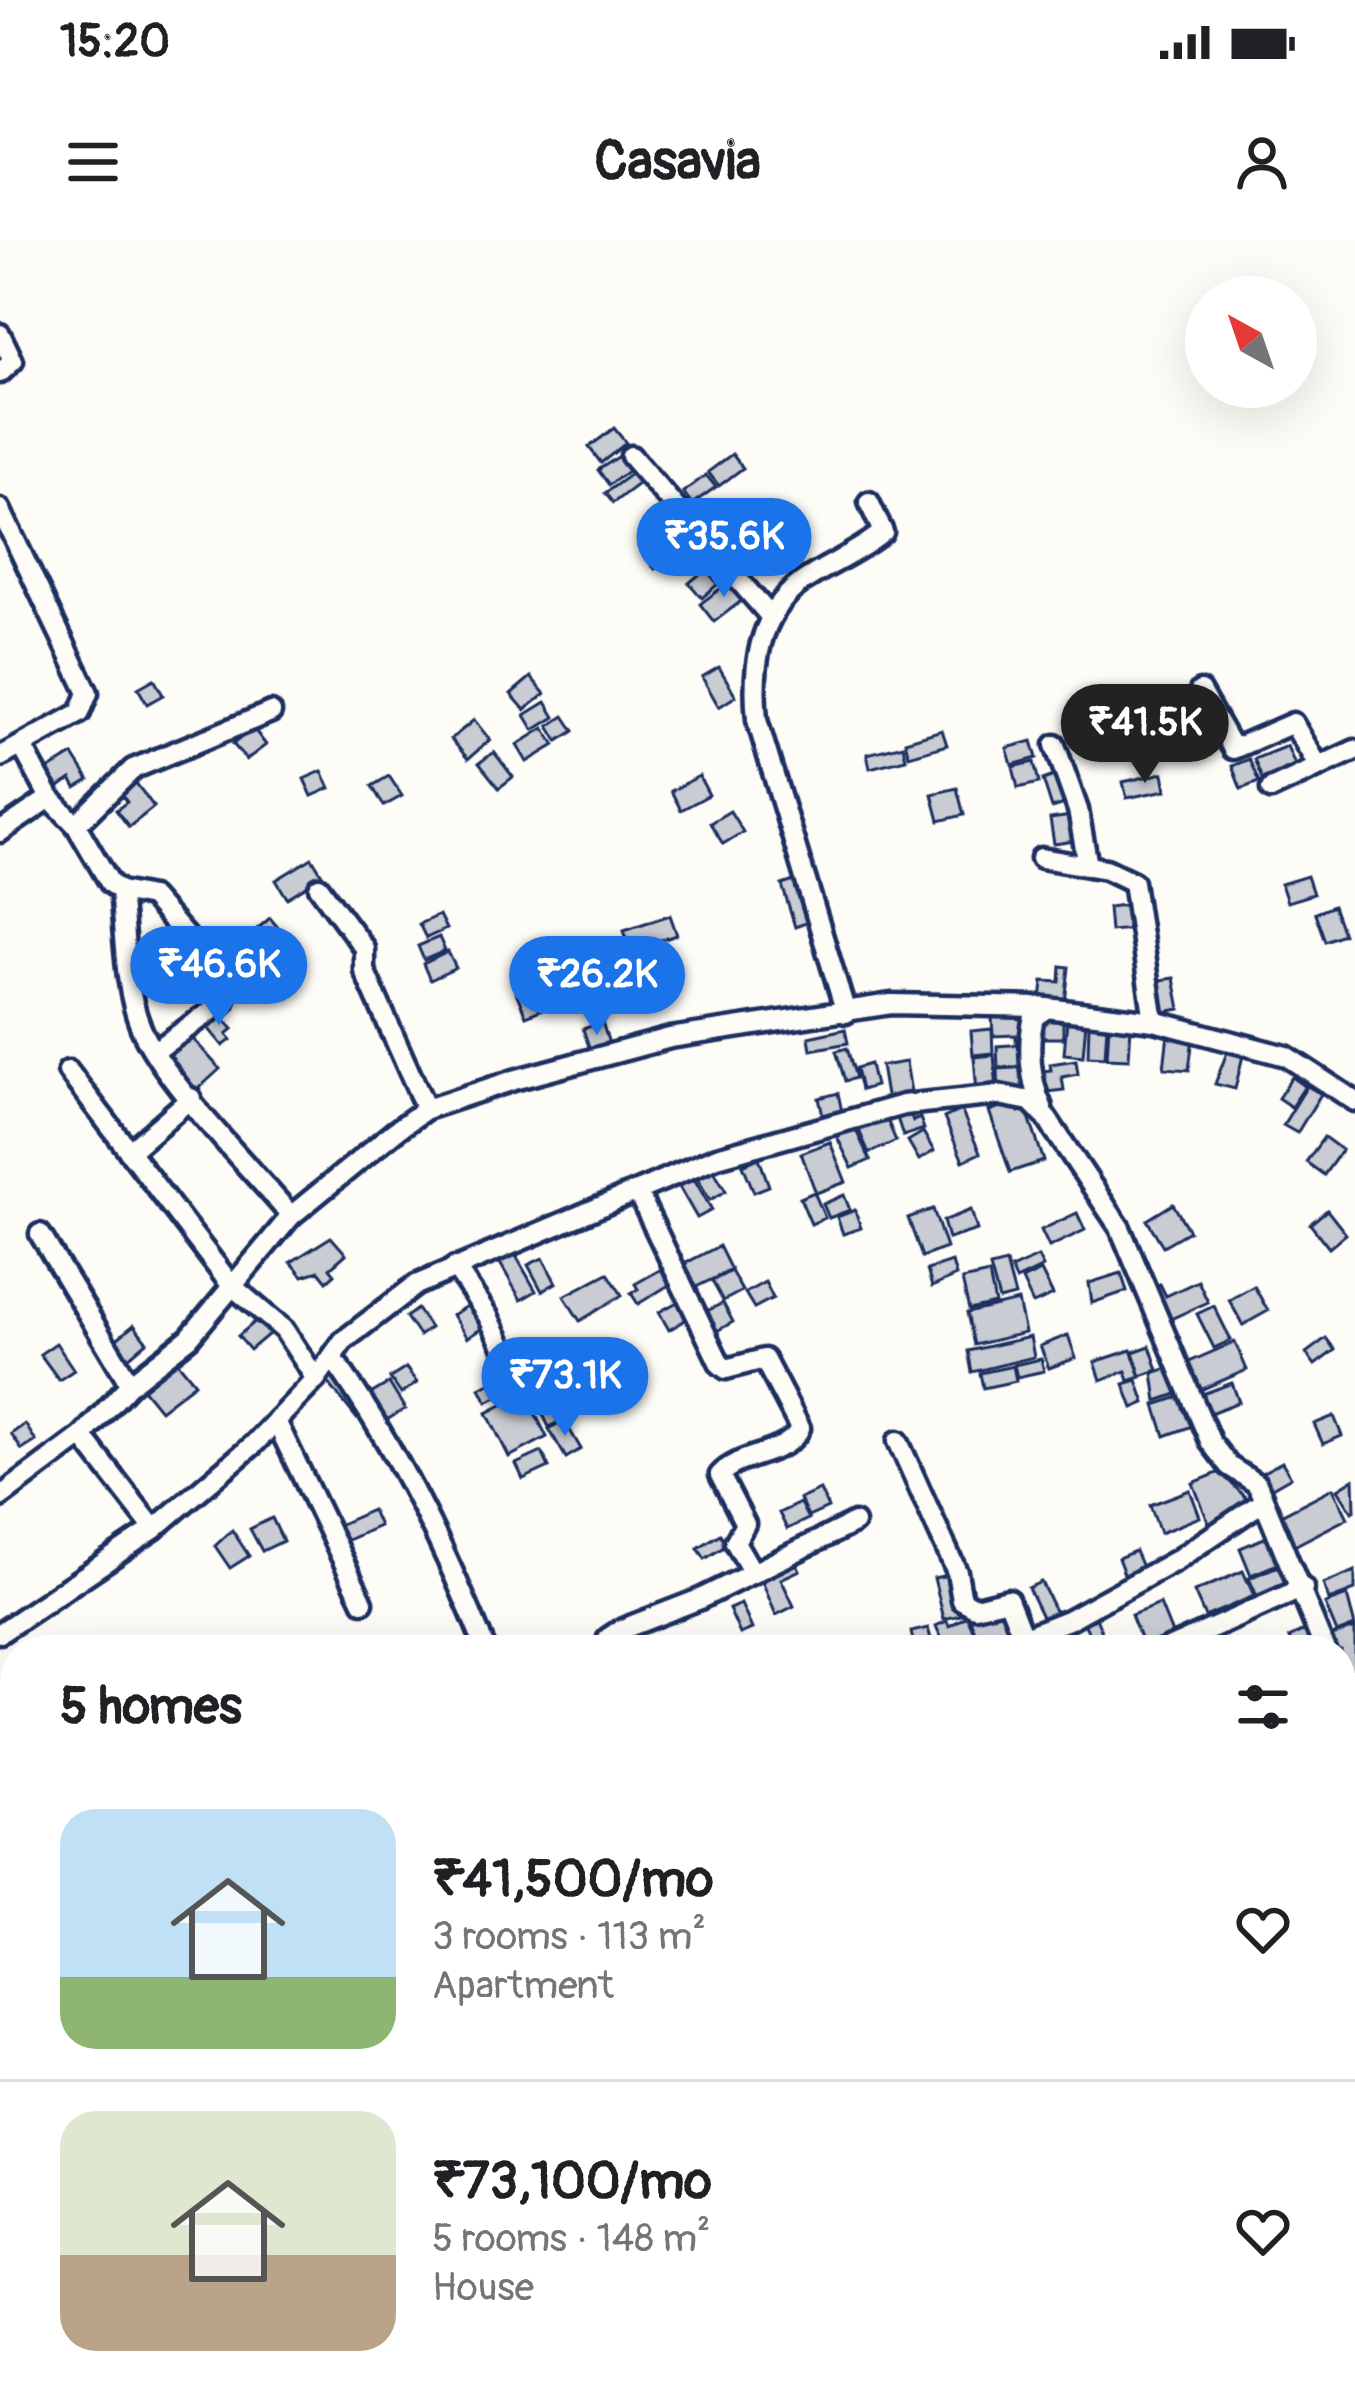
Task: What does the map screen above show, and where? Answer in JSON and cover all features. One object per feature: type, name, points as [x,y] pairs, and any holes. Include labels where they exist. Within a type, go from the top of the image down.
[{"type":"street","points":[[0,334],[13,361],[0,373]]},
{"type":"street","points":[[632,456],[770,616]]},
{"type":"street","points":[[845,1012],[758,720],[754,682],[770,616],[802,583],[883,532],[869,502]]},
{"type":"street","points":[[0,509],[88,693],[80,713],[0,757]]},
{"type":"street","points":[[1200,692],[1233,748],[1296,724],[1319,767]]},
{"type":"street","points":[[76,825],[133,769],[272,712]]},
{"type":"street","points":[[1055,745],[1078,810],[1088,866]]},
{"type":"street","points":[[22,746],[50,798],[76,825],[110,883],[120,891],[151,897],[222,973],[229,990],[224,1002],[155,1052]]},
{"type":"street","points":[[1271,789],[1355,750]]},
{"type":"street","points":[[0,832],[50,798]]},
{"type":"street","points":[[1041,858],[1126,875],[1133,883],[1154,1021]]},
{"type":"street","points":[[319,887],[364,948],[364,970],[426,1109]]},
{"type":"street","points":[[120,891],[133,1002],[155,1052],[291,1216]]},
{"type":"street","points":[[0,1496],[82,1436],[130,1384],[189,1338],[291,1216],[426,1109],[670,1038],[891,1004],[1047,1008],[1154,1021],[1286,1056],[1355,1101]]},
{"type":"street","points":[[1047,1008],[1034,1017],[1030,1030],[1034,1090],[1046,1117],[1120,1228],[1211,1443],[1229,1466],[1257,1484],[1320,1635]]},
{"type":"street","points":[[68,1071],[231,1285],[284,1330],[316,1379]]},
{"type":"street","points":[[0,1633],[154,1529],[276,1421],[316,1379],[343,1341],[416,1285],[717,1156],[903,1105],[999,1096],[1030,1101],[1046,1117]]},
{"type":"street","points":[[129,1152],[191,1098]]},
{"type":"street","points":[[638,1193],[720,1364],[726,1369],[764,1359],[800,1427],[791,1442],[729,1466],[720,1475],[745,1524],[735,1542],[753,1574]]},
{"type":"street","points":[[40,1234],[130,1384]]},
{"type":"street","points":[[455,1267],[488,1316],[522,1385]]},
{"type":"street","points":[[332,1357],[374,1415],[480,1635]]},
{"type":"street","points":[[276,1421],[363,1602]]},
{"type":"street","points":[[82,1436],[154,1529]]},
{"type":"street","points":[[898,1441],[957,1572],[962,1600],[975,1607],[1008,1599],[1022,1635]]},
{"type":"street","points":[[1028,1635],[1068,1620],[1175,1561],[1264,1501]]},
{"type":"street","points":[[612,1635],[753,1574],[854,1523]]},
{"type":"street","points":[[1198,1635],[1303,1588]]},
{"type":"building","points":[[614,428],[626,443],[601,463],[589,447]]},
{"type":"building","points":[[732,454],[743,468],[719,486],[708,472]]},
{"type":"building","points":[[621,455],[631,469],[609,485],[598,470]]},
{"type":"building","points":[[635,471],[642,481],[613,503],[605,493]]},
{"type":"building","points":[[706,475],[716,487],[692,504],[683,492]]},
{"type":"building","points":[[680,530],[690,543],[655,569],[645,557]]},
{"type":"building","points":[[706,569],[718,584],[702,598],[689,583]]},
{"type":"building","points":[[734,578],[748,596],[714,622],[700,604]]},
{"type":"building","points":[[719,667],[736,696],[719,707],[702,677]]},
{"type":"building","points":[[531,677],[545,694],[525,710],[511,694]]},
{"type":"building","points":[[154,679],[163,695],[147,704],[138,688]]},
{"type":"building","points":[[546,702],[555,717],[534,730],[525,715]]},
{"type":"building","points":[[564,716],[574,731],[558,741],[549,726]]},
{"type":"building","points":[[474,720],[490,740],[468,759],[451,739]]},
{"type":"building","points":[[253,728],[266,745],[246,760],[233,744]]},
{"type":"building","points":[[544,728],[555,745],[527,762],[517,745]]},
{"type":"building","points":[[1205,728],[1215,748],[1194,759],[1183,739]]},
{"type":"building","points":[[942,730],[947,745],[909,756],[905,741]]},
{"type":"building","points":[[1032,741],[1037,758],[1012,765],[1007,748]]},
{"type":"building","points":[[903,745],[906,759],[870,768],[867,754]]},
{"type":"building","points":[[1287,746],[1295,765],[1262,779],[1254,759]]},
{"type":"building","points":[[494,752],[513,777],[499,788],[479,763]]},
{"type":"building","points":[[73,755],[89,780],[76,788],[71,779],[59,787],[48,770]]},
{"type":"building","points":[[1249,759],[1259,782],[1241,789],[1232,766]]},
{"type":"building","points":[[1034,762],[1039,783],[1018,788],[1013,767]]},
{"type":"building","points":[[322,771],[330,788],[312,796],[304,779]]},
{"type":"building","points":[[1062,773],[1071,802],[1052,808],[1043,780]]},
{"type":"building","points":[[1163,773],[1166,790],[1127,798],[1123,782]]},
{"type":"building","points":[[389,776],[402,796],[384,806],[372,786]]},
{"type":"building","points":[[699,776],[709,795],[681,810],[671,791]]},
{"type":"building","points":[[132,778],[154,807],[129,827],[116,810],[127,802],[117,789]]},
{"type":"building","points":[[957,788],[964,815],[939,821],[932,794]]},
{"type":"building","points":[[730,811],[743,832],[723,844],[710,823]]},
{"type":"building","points":[[1072,816],[1075,841],[1054,844],[1050,819]]},
{"type":"building","points":[[312,858],[323,876],[287,898],[276,880]]},
{"type":"building","points":[[1307,876],[1313,894],[1287,902],[1281,884]]},
{"type":"building","points":[[800,879],[814,920],[795,927],[782,885]]},
{"type":"building","points":[[1132,904],[1134,929],[1110,931],[1108,907]]},
{"type":"building","points":[[1333,906],[1343,934],[1325,941],[1315,913]]},
{"type":"building","points":[[439,915],[446,929],[426,938],[419,924]]},
{"type":"building","points":[[670,915],[677,935],[630,950],[624,930]]},
{"type":"building","points":[[270,918],[285,936],[257,958],[243,941]]},
{"type":"building","points":[[439,937],[445,951],[424,960],[418,946]]},
{"type":"building","points":[[448,952],[456,968],[430,980],[423,964]]},
{"type":"building","points":[[1061,966],[1069,967],[1065,1003],[1041,1000],[1043,981],[1060,982]]},
{"type":"building","points":[[529,978],[543,1009],[526,1016],[513,985]]},
{"type":"building","points":[[1174,978],[1180,1009],[1158,1013],[1153,981]]},
{"type":"building","points":[[218,1012],[233,1029],[227,1034],[231,1040],[223,1046],[204,1023]]},
{"type":"building","points":[[1026,1014],[1027,1043],[1016,1043],[1016,1035],[993,1036],[992,1016]]},
{"type":"building","points":[[1067,1019],[1086,1021],[1083,1056],[1064,1054]]},
{"type":"building","points":[[1037,1020],[1063,1021],[1063,1038],[1036,1038]]},
{"type":"building","points":[[602,1022],[610,1047],[591,1053],[583,1029]]},
{"type":"building","points":[[1089,1023],[1107,1024],[1105,1057],[1088,1056]]},
{"type":"building","points":[[1109,1025],[1131,1026],[1129,1059],[1107,1058]]},
{"type":"building","points":[[845,1029],[848,1043],[811,1050],[809,1037]]},
{"type":"building","points":[[992,1029],[993,1053],[973,1055],[971,1031]]},
{"type":"building","points":[[187,1032],[220,1069],[197,1090],[163,1054]]},
{"type":"building","points":[[1168,1034],[1193,1037],[1189,1070],[1164,1068]]},
{"type":"building","points":[[1025,1044],[1026,1066],[998,1068],[997,1046]]},
{"type":"building","points":[[1229,1047],[1244,1051],[1235,1089],[1215,1084]]},
{"type":"building","points":[[847,1048],[856,1078],[845,1081],[836,1051]]},
{"type":"building","points":[[994,1055],[997,1090],[977,1092],[974,1057]]},
{"type":"building","points":[[1076,1060],[1078,1074],[1062,1077],[1064,1090],[1039,1088],[1036,1072],[1051,1070],[1050,1064]]},
{"type":"building","points":[[906,1062],[912,1098],[887,1102],[881,1066]]},
{"type":"building","points":[[870,1064],[875,1086],[861,1090],[856,1068]]},
{"type":"building","points":[[1030,1067],[1031,1091],[999,1093],[998,1069]]},
{"type":"building","points":[[1292,1077],[1305,1086],[1291,1107],[1278,1098]]},
{"type":"building","points":[[1307,1086],[1321,1094],[1297,1133],[1283,1125]]},
{"type":"building","points":[[838,1093],[842,1112],[823,1116],[819,1098]]},
{"type":"building","points":[[1015,1102],[1019,1112],[1026,1109],[1044,1161],[1010,1172],[989,1111]]},
{"type":"building","points":[[909,1110],[913,1121],[920,1118],[924,1129],[903,1136],[896,1115]]},
{"type":"building","points":[[961,1110],[980,1153],[963,1161],[944,1118]]},
{"type":"building","points":[[885,1115],[896,1141],[869,1153],[858,1128]]},
{"type":"building","points":[[855,1128],[870,1160],[852,1168],[837,1137]]},
{"type":"building","points":[[923,1132],[934,1151],[919,1160],[908,1141]]},
{"type":"building","points":[[1324,1137],[1342,1150],[1324,1175],[1306,1162]]},
{"type":"building","points":[[830,1142],[846,1182],[816,1193],[801,1153]]},
{"type":"building","points":[[759,1158],[769,1186],[754,1192],[743,1165]]},
{"type":"building","points":[[712,1167],[726,1191],[710,1200],[696,1176]]},
{"type":"building","points":[[689,1170],[712,1210],[697,1218],[674,1178]]},
{"type":"building","points":[[814,1192],[825,1218],[811,1224],[800,1198]]},
{"type":"building","points":[[844,1195],[850,1210],[829,1218],[823,1204]]},
{"type":"building","points":[[1173,1204],[1189,1231],[1163,1246],[1147,1220]]},
{"type":"building","points":[[933,1209],[946,1248],[922,1257],[908,1218]]},
{"type":"building","points":[[855,1210],[861,1228],[843,1234],[837,1217]]},
{"type":"building","points":[[971,1210],[977,1230],[948,1239],[943,1221]]},
{"type":"building","points":[[1327,1210],[1346,1234],[1329,1248],[1310,1224]]},
{"type":"building","points":[[1077,1213],[1085,1230],[1049,1247],[1041,1230]]},
{"type":"building","points":[[331,1237],[346,1254],[330,1268],[335,1274],[327,1281],[319,1271],[303,1276],[291,1262]]},
{"type":"building","points":[[719,1246],[731,1270],[694,1288],[682,1265]]},
{"type":"building","points":[[511,1247],[536,1291],[521,1300],[496,1256]]},
{"type":"building","points":[[1038,1257],[1043,1267],[1016,1280],[1011,1269]]},
{"type":"building","points":[[543,1258],[556,1283],[542,1291],[528,1265]]},
{"type":"building","points":[[952,1262],[956,1276],[932,1287],[927,1270]]},
{"type":"building","points":[[1006,1263],[1015,1296],[999,1300],[990,1267]]},
{"type":"building","points":[[665,1267],[674,1282],[638,1304],[631,1293],[638,1289],[635,1284]]},
{"type":"building","points":[[731,1271],[742,1291],[723,1301],[712,1281]]},
{"type":"building","points":[[1041,1271],[1053,1295],[1033,1304],[1022,1280]]},
{"type":"building","points":[[608,1273],[622,1295],[580,1321],[564,1296]]},
{"type":"building","points":[[1121,1273],[1127,1291],[1092,1303],[1089,1283]]},
{"type":"building","points":[[989,1274],[995,1304],[969,1310],[962,1280]]},
{"type":"building","points":[[1198,1281],[1208,1302],[1166,1321],[1151,1288],[1160,1284],[1166,1296]]},
{"type":"building","points":[[765,1282],[773,1298],[754,1308],[745,1293]]},
{"type":"building","points":[[1254,1286],[1268,1311],[1243,1325],[1229,1300]]},
{"type":"building","points":[[681,1300],[690,1317],[669,1330],[659,1312]]},
{"type":"building","points":[[1018,1301],[1025,1333],[974,1345],[967,1313]]},
{"type":"building","points":[[473,1302],[487,1325],[467,1338],[452,1315]]},
{"type":"building","points":[[723,1303],[733,1322],[715,1332],[705,1312]]},
{"type":"building","points":[[1214,1306],[1231,1340],[1214,1348],[1197,1314]]},
{"type":"building","points":[[417,1309],[430,1328],[419,1336],[406,1317]]},
{"type":"building","points":[[263,1315],[275,1329],[250,1350],[238,1336]]},
{"type":"building","points":[[134,1325],[147,1342],[127,1359],[113,1342]]},
{"type":"building","points":[[1068,1335],[1076,1358],[1049,1368],[1040,1346]]},
{"type":"building","points":[[1030,1337],[1034,1357],[972,1372],[968,1351]]},
{"type":"building","points":[[1326,1338],[1335,1350],[1315,1365],[1306,1353]]},
{"type":"building","points":[[1235,1342],[1247,1370],[1198,1391],[1187,1363]]},
{"type":"building","points":[[56,1343],[74,1370],[59,1380],[40,1354]]},
{"type":"building","points":[[1150,1346],[1158,1370],[1141,1376],[1133,1352]]},
{"type":"building","points":[[584,1350],[593,1369],[570,1380],[561,1361]]},
{"type":"building","points":[[1131,1350],[1141,1377],[1129,1381],[1126,1371],[1101,1380],[1095,1362]]},
{"type":"building","points":[[1041,1359],[1044,1371],[1017,1377],[1014,1365]]},
{"type":"building","points":[[177,1361],[195,1383],[160,1410],[143,1389]]},
{"type":"building","points":[[1013,1366],[1016,1381],[983,1388],[980,1373]]},
{"type":"building","points":[[1171,1367],[1180,1393],[1157,1401],[1153,1373]]},
{"type":"building","points":[[406,1368],[417,1383],[401,1394],[390,1378]]},
{"type":"building","points":[[338,1373],[368,1411],[357,1419],[327,1381]]},
{"type":"building","points":[[509,1373],[516,1387],[487,1402],[480,1388]]},
{"type":"building","points":[[551,1376],[573,1414],[549,1427],[530,1388]]},
{"type":"building","points":[[1137,1380],[1145,1403],[1133,1408],[1124,1384]]},
{"type":"building","points":[[389,1383],[405,1409],[385,1421],[369,1395]]},
{"type":"building","points":[[1232,1383],[1239,1402],[1205,1415],[1197,1396]]},
{"type":"building","points":[[525,1393],[547,1437],[509,1457],[487,1413]]},
{"type":"building","points":[[1185,1395],[1195,1425],[1165,1436],[1155,1405]]},
{"type":"building","points":[[1334,1416],[1342,1436],[1323,1444],[1314,1424]]},
{"type":"building","points":[[564,1420],[581,1449],[566,1458],[549,1429]]},
{"type":"building","points":[[25,1424],[36,1441],[22,1450],[11,1434]]},
{"type":"building","points":[[542,1452],[549,1467],[523,1479],[516,1464]]},
{"type":"building","points":[[1282,1462],[1291,1477],[1265,1492],[1256,1476]]},
{"type":"building","points":[[1220,1472],[1253,1505],[1209,1524],[1193,1483]]},
{"type":"building","points":[[1354,1479],[1355,1510],[1352,1512],[1338,1489]]},
{"type":"building","points":[[1333,1488],[1348,1518],[1292,1547],[1277,1517]]},
{"type":"building","points":[[820,1490],[828,1508],[808,1517],[800,1499]]},
{"type":"building","points":[[1190,1490],[1200,1517],[1160,1533],[1150,1505]]},
{"type":"building","points":[[800,1503],[808,1519],[787,1529],[779,1513]]},
{"type":"building","points":[[372,1510],[379,1526],[345,1541],[338,1525]]},
{"type":"building","points":[[272,1518],[283,1541],[262,1551],[250,1529]]},
{"type":"building","points":[[232,1530],[249,1556],[230,1568],[215,1546]]},
{"type":"building","points":[[720,1534],[727,1545],[705,1559],[698,1548]]},
{"type":"building","points":[[1274,1534],[1285,1561],[1251,1575],[1240,1548]]},
{"type":"building","points":[[1135,1551],[1144,1572],[1126,1579],[1118,1558]]},
{"type":"building","points":[[794,1558],[800,1570],[781,1579],[794,1606],[776,1615],[759,1574]]},
{"type":"building","points":[[1278,1566],[1289,1592],[1260,1603],[1249,1578]]},
{"type":"building","points":[[1243,1571],[1254,1596],[1205,1617],[1194,1592]]},
{"type":"building","points":[[1355,1571],[1355,1590],[1329,1600],[1323,1584]]},
{"type":"building","points":[[952,1574],[961,1615],[944,1619],[934,1578]]},
{"type":"building","points":[[1041,1582],[1058,1617],[1045,1623],[1028,1588]]},
{"type":"building","points":[[1347,1596],[1355,1626],[1337,1633],[1325,1604]]},
{"type":"building","points":[[741,1604],[752,1629],[740,1634],[729,1609]]},
{"type":"building","points":[[998,1604],[1012,1635],[977,1635],[969,1617]]},
{"type":"building","points":[[1160,1604],[1172,1634],[1139,1635],[1131,1615]]},
{"type":"building","points":[[1093,1611],[1103,1635],[1090,1635],[1081,1616]]},
{"type":"building","points":[[967,1616],[975,1635],[940,1635],[936,1626],[947,1621],[949,1626]]},
{"type":"building","points":[[928,1628],[930,1635],[912,1635]]}]
